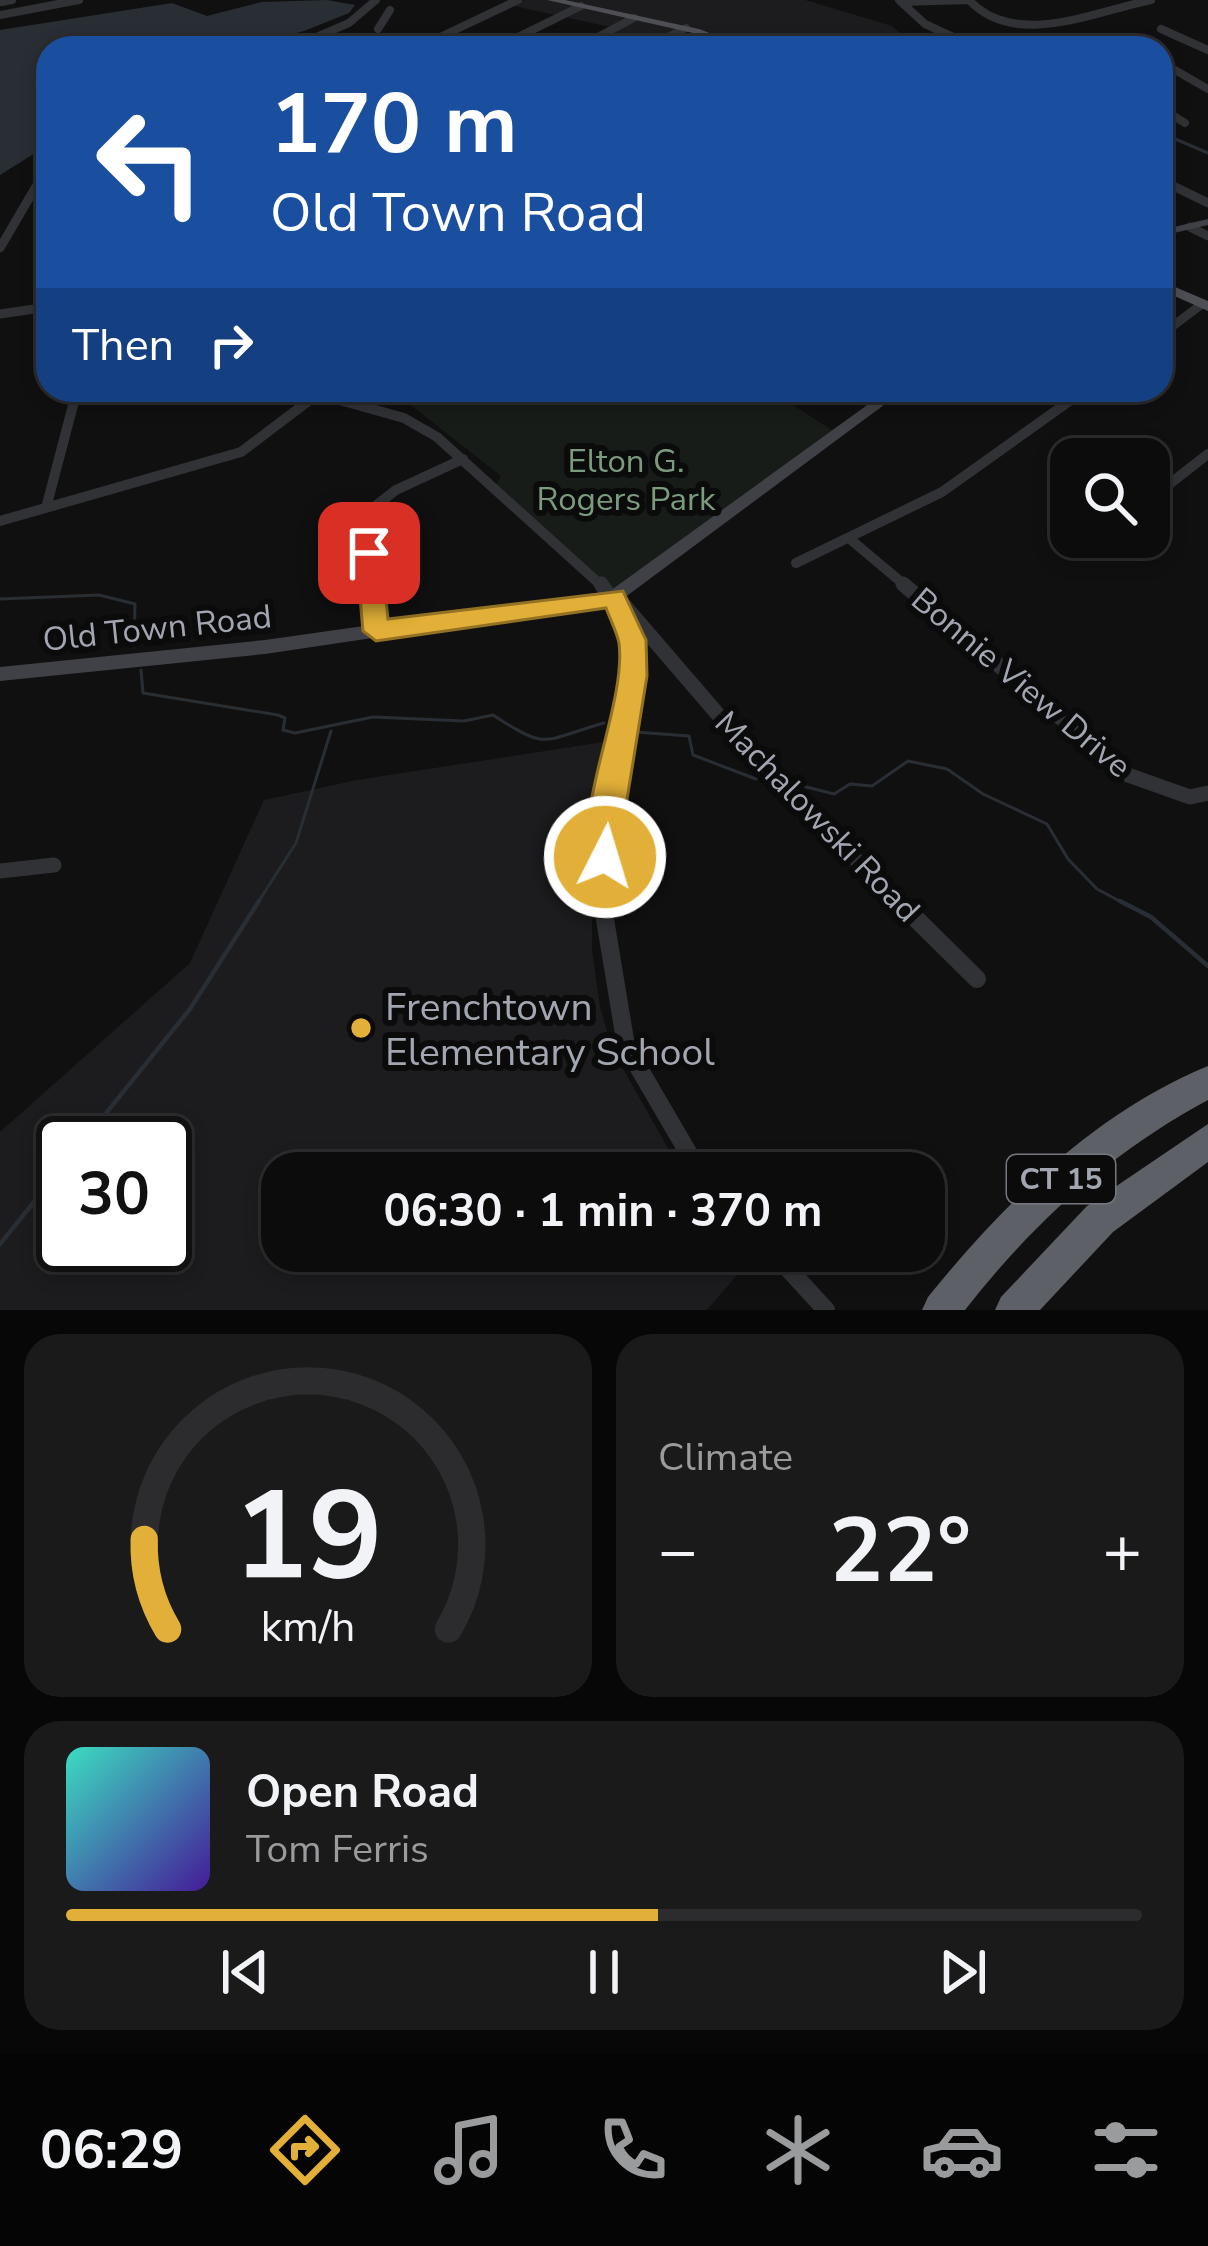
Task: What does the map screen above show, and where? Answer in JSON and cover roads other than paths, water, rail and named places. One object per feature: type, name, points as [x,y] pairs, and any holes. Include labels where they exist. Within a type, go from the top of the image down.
[{"type":"highway","name":"CT 15","points":[[941,1310],[1039,1198],[1102,1144],[1208,1082]]},
{"type":"highway","name":"CT 15","points":[[1013,1310],[1100,1220],[1208,1141]]},
{"type":"main road","points":[[554,0],[704,36]]},
{"type":"main road","points":[[1173,230],[1208,222]]},
{"type":"main road","points":[[1173,291],[1205,306]]},
{"type":"main road","name":"Old Town Road","points":[[0,674],[614,598],[880,402]]},
{"type":"street","points":[[1,2],[12,0]]},
{"type":"street","points":[[0,15],[80,0]]},
{"type":"street","points":[[315,36],[362,13],[376,0]]},
{"type":"street","points":[[442,36],[518,0]]},
{"type":"street","points":[[900,1],[969,0],[987,20],[1020,28],[1151,0]]},
{"type":"street","points":[[900,1],[925,24],[951,36]]},
{"type":"street","points":[[1,2],[16,12]]},
{"type":"street","points":[[520,36],[580,6]]},
{"type":"street","points":[[362,13],[387,12],[378,29]]},
{"type":"street","points":[[600,36],[634,18]]},
{"type":"street","points":[[669,36],[683,29]]},
{"type":"street","points":[[1161,29],[1208,50]]},
{"type":"street","points":[[1173,69],[1208,89]]},
{"type":"street","points":[[1173,116],[1185,123]]},
{"type":"street","points":[[0,248],[36,186]]},
{"type":"street","points":[[1173,186],[1208,203]]},
{"type":"street","points":[[1190,226],[1208,236]]},
{"type":"street","points":[[1173,326],[1205,306]]},
{"type":"street","points":[[0,314],[36,309]]},
{"type":"street","points":[[46,508],[74,402]]},
{"type":"street","points":[[0,521],[241,452],[299,402]]},
{"type":"street","name":"Machalowski Road","points":[[343,402],[404,418],[463,459],[660,643],[770,775],[977,979]]},
{"type":"street","points":[[870,402],[876,405]]},
{"type":"street","points":[[796,563],[942,492],[1068,402]]},
{"type":"street","points":[[1170,484],[1208,454]]},
{"type":"street","points":[[376,631],[369,511],[395,490],[463,459]]},
{"type":"street","name":"Bonnie View Drive","points":[[850,538],[1128,775],[1190,797],[1208,794]]},
{"type":"street","points":[[614,598],[628,621],[633,676],[608,804],[602,910],[626,1046],[688,1152]]},
{"type":"street","points":[[633,650],[660,643]]},
{"type":"street","points":[[0,871],[54,866]]},
{"type":"street","points":[[792,1272],[826,1310]]},
{"type":"waterway","points":[[1173,138],[1208,153]]},
{"type":"waterway","points":[[0,599],[99,595],[135,604],[134,647]]},
{"type":"waterway","points":[[141,670],[143,693],[278,715],[285,718],[283,730],[295,733],[373,717],[464,721],[493,715],[525,734],[547,739],[604,723]]},
{"type":"waterway","points":[[257,904],[296,843],[331,731]]},
{"type":"waterway","points":[[635,732],[689,736],[693,755],[756,779]]},
{"type":"waterway","points":[[795,784],[834,794],[850,784],[872,786],[908,761],[947,769],[983,794],[1047,824],[1068,859],[1097,889],[1125,904]]},
{"type":"waterway","points":[[104,1116],[190,1009],[259,901]]},
{"type":"waterway","points":[[1120,901],[1151,917],[1208,966]]},
{"type":"waterway","points":[[0,1244],[36,1199]]},
{"type":"place","name":"Frenchtown Elementary School","points":[[361,1028]]},
{"type":"park label","name":"Elton G. Rogers Park","points":[[626,479]]}]
